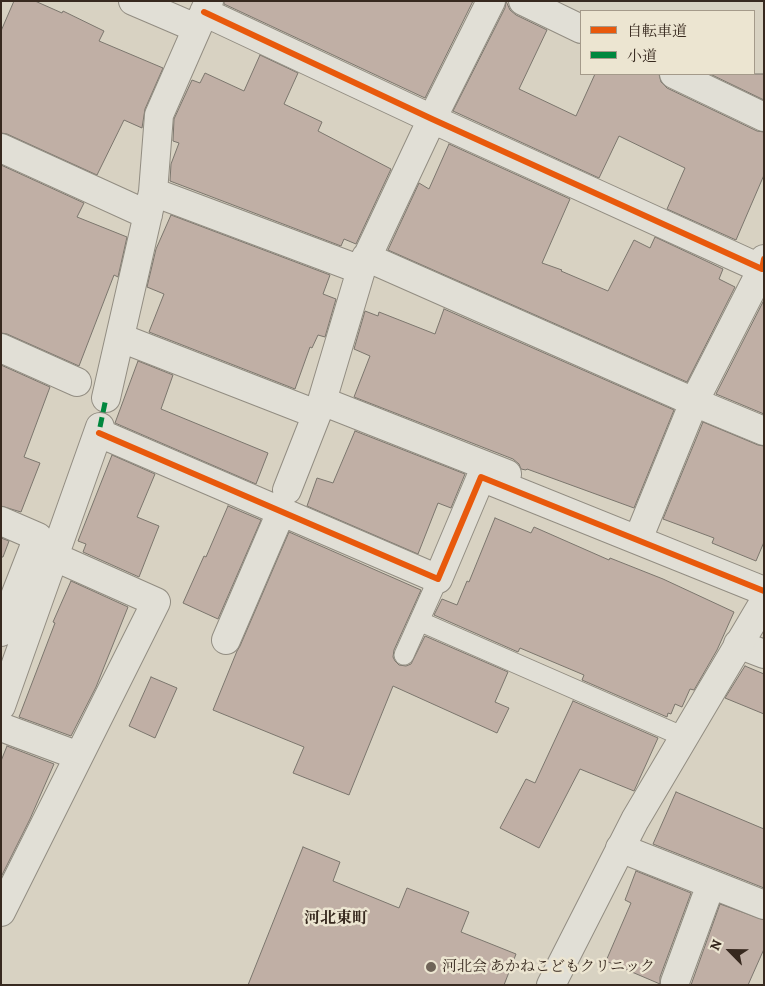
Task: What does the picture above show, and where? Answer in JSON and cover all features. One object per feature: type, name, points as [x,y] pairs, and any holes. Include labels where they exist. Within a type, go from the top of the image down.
[{"type":"street","points":[[133,1],[203,14],[432,119],[763,264],[694,402],[643,527]]},
{"type":"street","points":[[226,640],[284,501],[319,408],[363,263],[490,1]]},
{"type":"street","points":[[523,1],[580,29]]},
{"type":"street","points":[[106,398],[150,203],[159,115],[203,14]]},
{"type":"street","points":[[676,75],[764,117]]},
{"type":"street","points":[[1,148],[150,203],[363,263],[764,431]]},
{"type":"street","points":[[121,338],[319,408],[643,527],[741,566]]},
{"type":"street","points":[[1,348],[77,382]]},
{"type":"street","points":[[1,706],[99,430],[284,501],[438,580],[481,477],[764,591]]},
{"type":"street","points":[[1,521],[38,537],[1,632]]},
{"type":"street","points":[[1,912],[8,883],[79,756],[156,602],[54,557]]},
{"type":"street","points":[[551,985],[635,820],[764,602]]},
{"type":"street","points":[[738,644],[764,654]]},
{"type":"street","points":[[1,727],[79,756]]},
{"type":"street","points":[[620,848],[764,905]]},
{"type":"street","points":[[675,982],[711,884]]},
{"type":"lane","points":[[404,655],[438,580]]},
{"type":"lane","points":[[419,621],[684,737]]},
{"type":"building","points":[[14,1],[35,1],[62,13],[63,11],[104,31],[99,41],[163,68],[145,109],[142,128],[124,120],[97,175],[1,133],[1,31]]},
{"type":"building","points":[[224,1],[473,1],[425,98],[224,4]]},
{"type":"building","points":[[506,1],[510,10],[516,15],[547,30],[519,89],[576,116],[595,75],[659,75],[661,82],[667,88],[757,131],[764,132],[764,175],[736,240],[667,209],[685,168],[619,136],[599,178],[453,111],[505,8]]},
{"type":"building","points":[[260,55],[298,73],[284,104],[322,122],[318,131],[391,169],[356,244],[344,239],[341,246],[170,181],[171,164],[179,143],[173,141],[174,119],[192,80],[200,83],[205,73],[244,91]]},
{"type":"building","points":[[764,74],[764,100],[712,75]]},
{"type":"building","points":[[449,144],[570,199],[542,263],[608,291],[634,240],[650,248],[655,237],[723,269],[719,279],[735,287],[687,382],[388,250],[419,183],[429,189]]},
{"type":"building","points":[[1,165],[84,203],[77,217],[127,237],[118,277],[114,275],[79,366],[1,333]]},
{"type":"building","points":[[171,215],[330,275],[323,294],[336,299],[325,337],[318,335],[312,348],[310,347],[295,389],[149,332],[164,294],[147,287],[156,249]]},
{"type":"building","points":[[764,300],[764,414],[716,394]]},
{"type":"building","points":[[444,309],[674,410],[634,508],[527,469],[521,469],[519,464],[513,459],[354,397],[370,356],[354,349],[365,311],[378,316],[379,312],[435,334]]},
{"type":"building","points":[[138,361],[173,375],[161,409],[268,453],[256,484],[115,423]]},
{"type":"building","points":[[1,365],[50,387],[24,457],[40,463],[21,512],[1,506]]},
{"type":"building","points":[[703,422],[764,446],[764,542],[756,561],[712,543],[714,538],[663,519]]},
{"type":"building","points":[[355,431],[465,474],[451,508],[438,503],[418,554],[307,506],[317,478],[333,483]]},
{"type":"building","points":[[112,455],[155,474],[137,517],[159,526],[139,577],[83,552],[86,544],[78,541]]},
{"type":"building","points":[[228,506],[261,520],[218,619],[183,603],[204,556],[206,557]]},
{"type":"building","points":[[495,518],[531,533],[534,527],[609,560],[610,558],[663,579],[734,612],[717,650],[694,690],[690,689],[682,707],[675,704],[671,714],[668,713],[667,717],[582,680],[584,675],[520,648],[518,652],[434,615],[442,599],[457,605],[467,581],[469,582]]},
{"type":"building","points":[[289,532],[421,590],[394,650],[393,657],[399,665],[406,666],[411,664],[425,636],[508,672],[495,702],[509,708],[497,733],[393,686],[349,795],[293,773],[304,747],[213,710]]},
{"type":"building","points":[[1,538],[9,541],[3,557],[1,557]]},
{"type":"building","points":[[71,581],[128,607],[96,687],[71,736],[19,717],[55,623],[53,622]]},
{"type":"building","points":[[745,666],[764,674],[764,714],[725,698]]},
{"type":"building","points":[[151,677],[177,688],[155,738],[129,726]]},
{"type":"building","points":[[573,701],[658,738],[634,791],[580,769],[539,848],[500,828],[526,779],[535,783]]},
{"type":"building","points":[[7,746],[54,764],[30,819],[1,877],[1,761]]},
{"type":"building","points":[[676,792],[764,829],[764,888],[653,844]]},
{"type":"building","points":[[303,847],[340,862],[333,881],[399,908],[407,888],[469,912],[461,932],[516,954],[504,985],[248,985]]},
{"type":"building","points":[[636,871],[691,893],[660,977],[660,984],[606,961],[631,903],[625,900]]},
{"type":"building","points":[[720,904],[764,920],[764,949],[748,985],[691,985]]},
{"type":"marked path","points":[[100,427],[106,398]]},
{"type":"cycle path","points":[[204,12],[432,119],[762,269],[764,259]]},
{"type":"cycle path","points":[[99,433],[438,579],[481,477],[764,591]]},
{"type":"place","name":"河北会 あかねこどもクリニック","points":[[431,967]]},
{"type":"district","name":"河北東町","points":[[336,919]]}]
